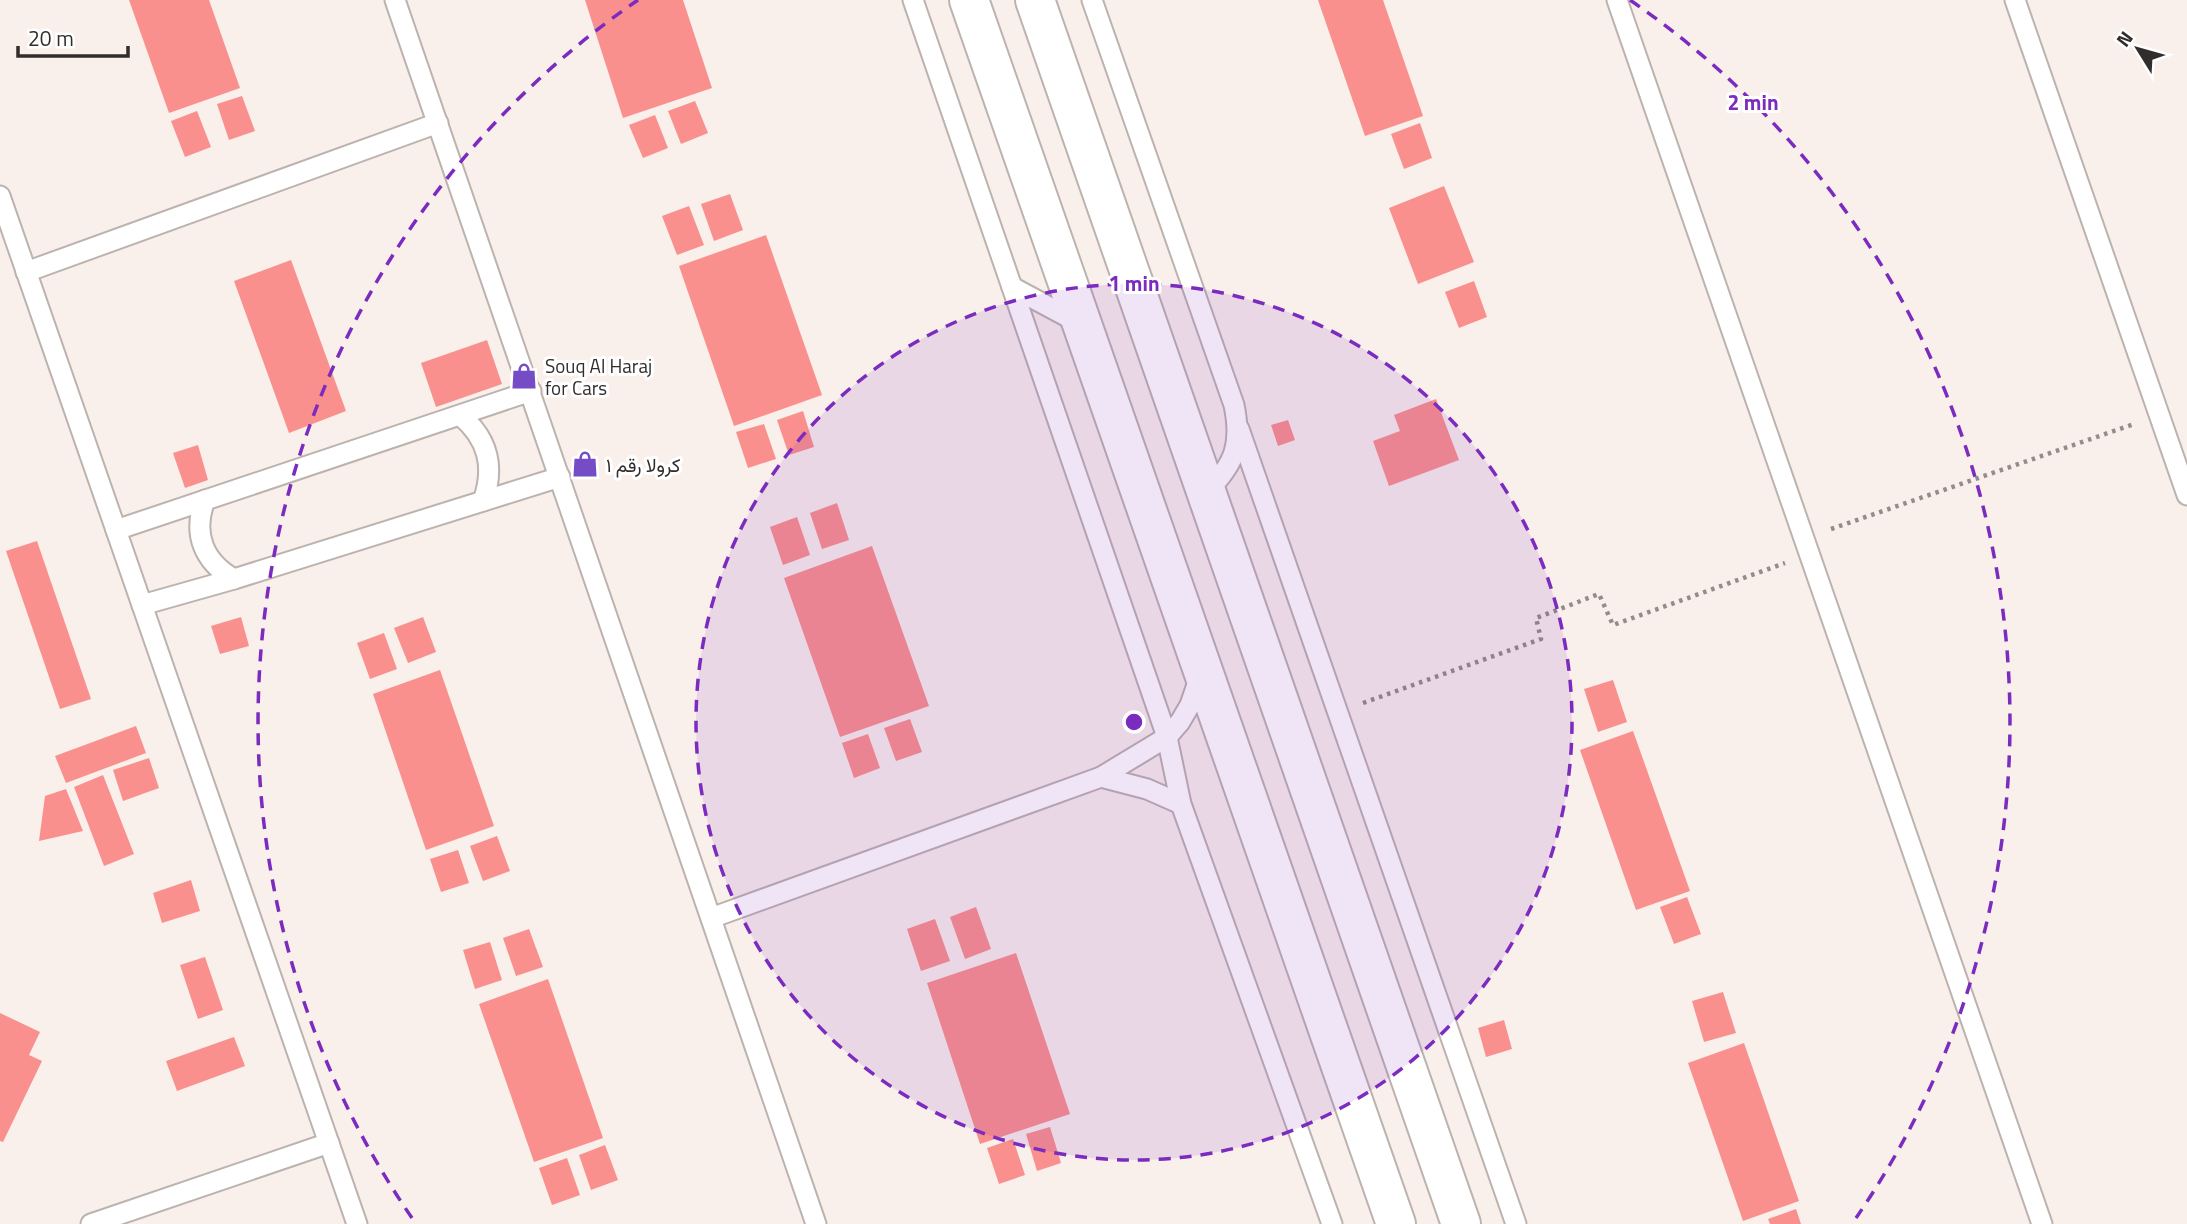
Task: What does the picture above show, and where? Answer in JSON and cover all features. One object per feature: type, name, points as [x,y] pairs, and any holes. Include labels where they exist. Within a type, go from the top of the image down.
[{"type":"street","points":[[969,0],[1396,1224]]},
{"type":"street","points":[[1035,0],[1461,1224]]},
{"type":"lane","points":[[395,0],[816,1224]]},
{"type":"lane","points":[[913,0],[1167,737],[1181,804],[1332,1224]]},
{"type":"lane","points":[[1092,0],[1234,405],[1239,429],[1336,713],[1516,1224]]},
{"type":"lane","points":[[1616,0],[2042,1224]]},
{"type":"lane","points":[[2015,0],[2187,495]]},
{"type":"lane","points":[[26,272],[438,123]]},
{"type":"lane","points":[[0,196],[357,1224]]},
{"type":"lane","points":[[1012,287],[1083,326]]},
{"type":"lane","points":[[116,530],[531,391]]},
{"type":"lane","points":[[461,416],[477,433],[488,454],[489,478],[483,501]]},
{"type":"lane","points":[[1207,491],[1224,475],[1235,453],[1239,429]]},
{"type":"lane","points":[[142,605],[560,477]]},
{"type":"lane","points":[[205,500],[199,526],[205,552],[213,564],[234,579]]},
{"type":"lane","points":[[711,918],[1101,777],[1167,737],[1190,705],[1202,668]]},
{"type":"lane","points":[[1101,777],[1147,789],[1181,804]]},
{"type":"lane","points":[[91,1224],[329,1143]]},
{"type":"path","points":[[1336,713],[1541,639],[1536,618],[1599,594],[1613,625],[1807,547],[2159,415]]},
{"type":"building","points":[[129,0],[209,0],[240,88],[169,113]]},
{"type":"building","points":[[585,0],[683,0],[712,88],[623,118]]},
{"type":"building","points":[[1318,0],[1383,0],[1423,116],[1365,136]]},
{"type":"building","points":[[242,96],[255,131],[229,140],[217,104]]},
{"type":"building","points":[[695,101],[708,133],[681,144],[668,111]]},
{"type":"building","points":[[197,111],[211,147],[185,157],[171,121]]},
{"type":"building","points":[[655,115],[668,148],[643,158],[629,125]]},
{"type":"building","points":[[1420,123],[1432,158],[1404,169],[1391,134]]},
{"type":"building","points":[[1444,186],[1474,262],[1418,284],[1389,208]]},
{"type":"building","points":[[730,194],[743,230],[714,241],[701,204]]},
{"type":"building","points":[[689,206],[704,245],[677,255],[662,216]]},
{"type":"building","points":[[766,235],[822,395],[734,426],[679,266]]},
{"type":"building","points":[[291,260],[346,411],[289,433],[234,281]]},
{"type":"building","points":[[1474,281],[1487,317],[1459,328],[1445,292]]},
{"type":"building","points":[[487,340],[502,384],[436,407],[421,363]]},
{"type":"building","points":[[1436,399],[1459,460],[1389,486],[1373,441],[1400,431],[1394,415]]},
{"type":"building","points":[[803,411],[814,447],[789,455],[777,420]]},
{"type":"building","points":[[1288,420],[1295,440],[1278,446],[1271,425]]},
{"type":"building","points":[[764,424],[776,459],[748,468],[736,432]]},
{"type":"building","points":[[198,445],[208,480],[185,488],[173,453]]},
{"type":"building","points":[[837,503],[849,540],[822,549],[810,513]]},
{"type":"building","points":[[797,517],[810,555],[783,565],[770,527]]},
{"type":"building","points":[[37,541],[91,699],[60,709],[6,551]]},
{"type":"building","points":[[872,546],[929,706],[840,737],[784,578]]},
{"type":"building","points":[[241,617],[249,646],[220,654],[211,626]]},
{"type":"building","points":[[423,617],[436,652],[408,663],[394,628]]},
{"type":"building","points":[[384,633],[397,669],[370,679],[357,643]]},
{"type":"building","points":[[440,670],[494,826],[426,850],[373,694]]},
{"type":"building","points":[[1613,680],[1627,722],[1598,732],[1584,689]]},
{"type":"building","points":[[910,719],[922,752],[896,761],[884,728]]},
{"type":"building","points":[[136,726],[146,753],[66,783],[55,756]]},
{"type":"building","points":[[1633,731],[1690,891],[1636,910],[1580,750]]},
{"type":"building","points":[[868,734],[880,768],[854,778],[842,743]]},
{"type":"building","points":[[149,758],[159,788],[123,801],[113,770]]},
{"type":"building","points":[[103,775],[134,854],[104,866],[74,787]]},
{"type":"building","points":[[66,789],[83,831],[39,841],[45,796]]},
{"type":"building","points":[[497,836],[510,871],[483,881],[470,846]]},
{"type":"building","points":[[458,850],[469,883],[441,892],[430,859]]},
{"type":"building","points":[[191,880],[200,911],[162,923],[153,893]]},
{"type":"building","points":[[1687,897],[1701,934],[1674,944],[1660,907]]},
{"type":"building","points":[[976,907],[991,949],[965,959],[950,917]]},
{"type":"building","points":[[935,919],[950,961],[921,971],[907,929]]},
{"type":"building","points":[[529,929],[543,967],[516,976],[503,938]]},
{"type":"building","points":[[490,942],[502,980],[475,989],[463,950]]},
{"type":"building","points":[[1016,953],[1070,1114],[980,1144],[927,983]]},
{"type":"building","points":[[205,957],[223,1010],[198,1019],[180,965]]},
{"type":"building","points":[[548,979],[603,1138],[534,1162],[479,1004]]},
{"type":"building","points":[[1723,992],[1736,1033],[1704,1042],[1692,1001]]},
{"type":"building","points":[[0,1013],[40,1032],[29,1055],[42,1061],[3,1142],[0,1141]]},
{"type":"building","points":[[1504,1020],[1512,1049],[1486,1057],[1478,1028]]},
{"type":"building","points":[[234,1037],[245,1066],[177,1091],[166,1061]]},
{"type":"building","points":[[1744,1043],[1799,1201],[1743,1221],[1688,1063]]},
{"type":"building","points":[[1050,1127],[1061,1163],[1037,1171],[1026,1134]]},
{"type":"building","points":[[1013,1139],[1025,1175],[999,1184],[987,1148]]},
{"type":"building","points":[[605,1145],[618,1180],[591,1190],[579,1155]]},
{"type":"building","points":[[567,1158],[580,1195],[552,1205],[539,1168]]},
{"type":"building","points":[[1796,1209],[1801,1224],[1770,1224],[1768,1219]]},
{"type":"place","name":"Souq Al Haraj for Cars","points":[[524,376]]},
{"type":"place","name":"كرولا رقم ١","points":[[585,464]]}]
